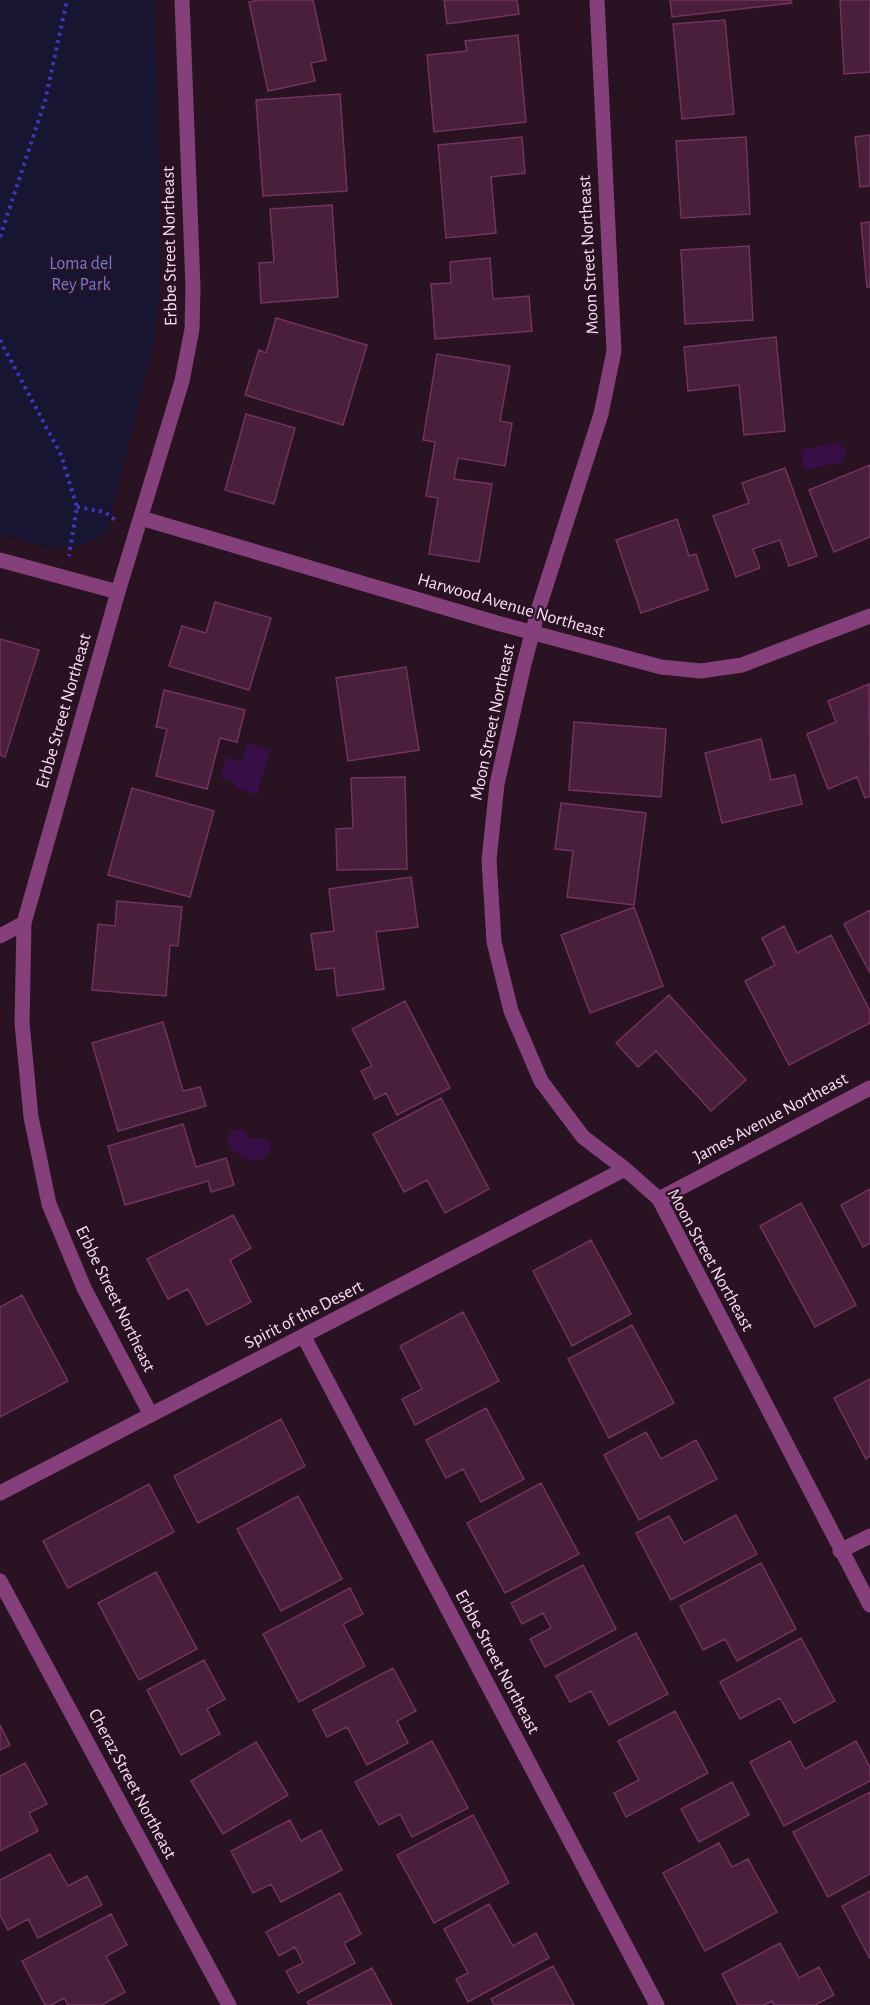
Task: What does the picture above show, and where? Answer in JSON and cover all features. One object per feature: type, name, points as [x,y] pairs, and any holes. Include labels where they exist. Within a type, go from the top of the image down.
[{"type":"street","name":"Erbbe Street Northeast","points":[[151,1415],[84,1288],[50,1204],[31,1117],[23,1035],[24,923],[118,592],[182,381],[192,329],[193,287],[182,0]]},
{"type":"street","name":"Moon Street Northeast","points":[[597,0],[614,351],[601,414],[532,633],[497,784],[489,860],[494,942],[511,1011],[541,1081],[583,1137],[659,1199],[870,1605]]},
{"type":"street","name":"Harwood Avenue Northeast","points":[[141,518],[532,633],[661,667],[701,671],[742,665],[870,616]]},
{"type":"street","points":[[0,560],[118,592]]},
{"type":"street","points":[[0,936],[24,923]]},
{"type":"street","name":"James Avenue Northeast","points":[[659,1199],[870,1089]]},
{"type":"street","name":"Spirit of the Desert","points":[[0,1493],[625,1169]]},
{"type":"street","name":"Erbbe Street Northeast","points":[[303,1337],[657,2005]]},
{"type":"street","points":[[840,1551],[870,1536]]},
{"type":"street","name":"Cheraz Street Northeast","points":[[0,1581],[229,2005]]},
{"type":"path","points":[[0,237],[45,101],[67,0]]},
{"type":"path","points":[[0,340],[61,455],[77,507],[69,557]]},
{"type":"path","points":[[77,507],[105,512],[115,520]]},
{"type":"green space","name":"Loma del Rey Park","points":[[0,0],[155,0],[161,271],[155,336],[106,534],[79,547],[53,548],[0,534]]},
{"type":"shaded area","points":[[841,442],[842,448],[846,449],[843,462],[804,470],[801,450]]},
{"type":"shaded area","points":[[247,743],[270,750],[257,795],[235,788],[236,783],[220,778],[227,757],[241,762]]},
{"type":"shaded area","points":[[242,1129],[249,1137],[266,1140],[271,1145],[269,1153],[264,1158],[251,1160],[237,1153],[227,1142],[231,1131]]},
{"type":"building","points":[[313,0],[326,60],[311,63],[315,81],[268,91],[249,2]]},
{"type":"building","points":[[444,0],[517,0],[519,14],[447,24]]},
{"type":"building","points":[[670,0],[791,0],[792,3],[672,17]]},
{"type":"building","points":[[840,0],[870,0],[870,72],[844,74]]},
{"type":"building","points":[[725,20],[734,114],[682,119],[673,24]]},
{"type":"building","points":[[518,35],[526,122],[434,132],[427,55],[467,51],[465,41]]},
{"type":"building","points":[[340,94],[347,191],[263,196],[256,100]]},
{"type":"building","points":[[870,135],[870,186],[860,187],[855,137]]},
{"type":"building","points":[[522,137],[525,173],[491,177],[496,233],[446,238],[438,145]]},
{"type":"building","points":[[746,137],[750,214],[681,218],[676,141]]},
{"type":"building","points":[[332,205],[338,297],[261,303],[259,263],[274,262],[270,209]]},
{"type":"building","points":[[870,222],[870,287],[867,287],[861,223]]},
{"type":"building","points":[[749,246],[753,320],[685,324],[681,250]]},
{"type":"building","points":[[490,258],[493,299],[529,296],[532,331],[435,339],[431,284],[451,283],[450,262]]},
{"type":"building","points":[[276,318],[367,345],[343,425],[245,395],[259,350],[266,353]]},
{"type":"building","points":[[776,337],[785,431],[744,435],[739,385],[688,391],[684,347]]},
{"type":"building","points":[[437,354],[510,366],[500,421],[512,423],[505,466],[458,458],[454,479],[492,484],[479,562],[429,554],[438,498],[426,496],[435,442],[423,440]]},
{"type":"building","points":[[246,414],[295,428],[274,504],[225,490]]},
{"type":"building","points":[[870,465],[870,537],[834,552],[809,490]]},
{"type":"building","points":[[785,468],[817,556],[789,566],[780,540],[753,549],[760,568],[736,577],[713,516],[749,503],[742,483]]},
{"type":"building","points":[[677,519],[689,556],[696,554],[708,590],[641,613],[616,540]]},
{"type":"building","points":[[215,602],[271,618],[249,690],[169,666],[182,626],[206,633]]},
{"type":"building","points":[[0,639],[39,650],[5,757],[0,755]]},
{"type":"building","points":[[406,667],[419,750],[348,761],[336,678]]},
{"type":"building","points":[[869,684],[870,796],[865,798],[857,777],[828,789],[807,734],[836,722],[828,701]]},
{"type":"building","points":[[164,690],[245,710],[237,742],[220,738],[207,789],[156,776],[167,729],[156,727]]},
{"type":"building","points":[[574,722],[666,729],[661,797],[569,790]]},
{"type":"building","points":[[761,739],[771,780],[795,775],[802,804],[722,823],[705,753]]},
{"type":"building","points":[[405,777],[407,869],[337,870],[336,829],[353,828],[351,778]]},
{"type":"building","points":[[132,788],[214,811],[190,897],[108,875]]},
{"type":"building","points":[[561,803],[646,813],[634,905],[567,897],[573,851],[555,849]]},
{"type":"building","points":[[411,877],[418,927],[376,932],[384,989],[337,996],[334,968],[316,970],[311,934],[334,931],[329,889]]},
{"type":"building","points":[[117,901],[182,907],[178,946],[170,945],[166,996],[92,990],[98,924],[115,926]]},
{"type":"building","points":[[634,907],[663,986],[590,1013],[561,935]]},
{"type":"building","points":[[870,910],[870,973],[844,924]]},
{"type":"building","points":[[784,926],[797,953],[831,935],[870,1011],[870,1023],[789,1065],[745,981],[775,965],[762,938]]},
{"type":"building","points":[[669,995],[746,1080],[711,1111],[656,1051],[638,1067],[616,1043]]},
{"type":"building","points":[[405,1001],[450,1088],[397,1115],[386,1093],[375,1099],[361,1071],[372,1066],[352,1029]]},
{"type":"building","points":[[163,1022],[183,1091],[200,1087],[206,1106],[118,1131],[92,1043]]},
{"type":"building","points":[[441,1098],[489,1189],[445,1213],[427,1180],[404,1192],[373,1134]]},
{"type":"building","points":[[183,1124],[196,1167],[226,1158],[234,1185],[211,1192],[208,1181],[125,1205],[108,1146]]},
{"type":"building","points":[[870,1189],[870,1243],[863,1247],[841,1205]]},
{"type":"building","points":[[801,1203],[856,1305],[815,1327],[760,1226]]},
{"type":"building","points":[[233,1215],[251,1248],[230,1260],[251,1302],[207,1325],[188,1289],[168,1299],[147,1259]]},
{"type":"building","points":[[591,1240],[631,1314],[572,1346],[533,1271]]},
{"type":"building","points":[[22,1295],[68,1381],[0,1417],[0,1307]]},
{"type":"building","points":[[463,1312],[499,1381],[415,1425],[402,1399],[422,1389],[400,1346]]},
{"type":"building","points":[[632,1325],[674,1403],[609,1438],[568,1359]]},
{"type":"building","points":[[870,1379],[870,1456],[866,1459],[834,1398]]},
{"type":"building","points":[[486,1408],[524,1479],[481,1502],[463,1469],[446,1478],[426,1440]]},
{"type":"building","points":[[281,1419],[305,1466],[198,1523],[174,1476]]},
{"type":"building","points":[[646,1432],[661,1459],[696,1440],[717,1479],[639,1520],[604,1455]]},
{"type":"building","points":[[541,1483],[579,1554],[505,1593],[467,1523]]},
{"type":"building","points":[[149,1484],[174,1532],[68,1588],[43,1541]]},
{"type":"building","points":[[298,1496],[342,1579],[281,1611],[237,1529]]},
{"type":"building","points":[[736,1515],[757,1554],[671,1600],[636,1533],[669,1516],[684,1543]]},
{"type":"building","points":[[761,1563],[796,1629],[737,1661],[725,1639],[703,1650],[680,1606]]},
{"type":"building","points":[[583,1565],[616,1629],[545,1667],[530,1639],[551,1628],[543,1613],[522,1624],[511,1603]]},
{"type":"building","points":[[156,1572],[197,1649],[139,1680],[98,1603]]},
{"type":"building","points":[[350,1588],[363,1614],[343,1624],[365,1666],[299,1702],[263,1634]]},
{"type":"building","points":[[636,1633],[668,1694],[609,1725],[591,1691],[570,1702],[556,1676]]},
{"type":"building","points":[[801,1638],[835,1701],[794,1723],[780,1698],[740,1719],[720,1682]]},
{"type":"building","points":[[204,1660],[225,1699],[207,1709],[220,1734],[181,1755],[147,1690]]},
{"type":"building","points":[[393,1668],[416,1711],[397,1721],[408,1743],[367,1765],[347,1727],[327,1737],[313,1710]]},
{"type":"building","points":[[675,1711],[708,1773],[626,1817],[614,1793],[639,1780],[618,1741]]},
{"type":"building","points":[[0,1725],[10,1745],[0,1750]]},
{"type":"building","points":[[432,1741],[468,1808],[412,1837],[400,1814],[379,1825],[355,1782]]},
{"type":"building","points":[[790,1741],[805,1769],[856,1741],[870,1767],[870,1781],[784,1826],[750,1762]]},
{"type":"building","points":[[256,1742],[288,1795],[223,1834],[191,1781]]},
{"type":"building","points":[[25,1763],[47,1804],[29,1813],[38,1831],[0,1851],[0,1776]]},
{"type":"building","points":[[732,1782],[749,1815],[699,1842],[681,1809]]},
{"type":"building","points":[[870,1792],[870,1874],[828,1897],[793,1832]]},
{"type":"building","points":[[473,1815],[509,1883],[434,1923],[397,1855]]},
{"type":"building","points":[[290,1820],[301,1841],[321,1830],[342,1870],[281,1902],[271,1884],[253,1893],[231,1851]]},
{"type":"building","points":[[719,1843],[732,1867],[748,1859],[777,1912],[705,1951],[663,1873]]},
{"type":"building","points":[[50,1854],[68,1886],[87,1876],[102,1905],[38,1938],[28,1919],[8,1930],[0,1915],[0,1880]]},
{"type":"building","points":[[870,1891],[870,1959],[842,1906]]},
{"type":"building","points":[[340,1893],[361,1934],[344,1943],[355,1963],[298,1993],[286,1971],[303,1963],[295,1947],[279,1956],[266,1932]]},
{"type":"building","points":[[489,1904],[513,1946],[536,1933],[549,1958],[468,2002],[456,1979],[468,1973],[444,1929]]},
{"type":"building","points":[[111,1914],[127,1945],[106,1956],[125,1992],[102,2005],[68,2005],[64,1998],[51,2005],[45,2005],[22,1961]]},
{"type":"building","points":[[780,1943],[799,1978],[819,1967],[834,1995],[815,2005],[774,2005],[772,2001],[764,2005],[738,2005],[722,1974]]},
{"type":"building","points":[[553,1966],[574,2005],[494,2005],[491,1999]]},
{"type":"building","points":[[372,1968],[392,2005],[309,2005],[307,2002]]}]
